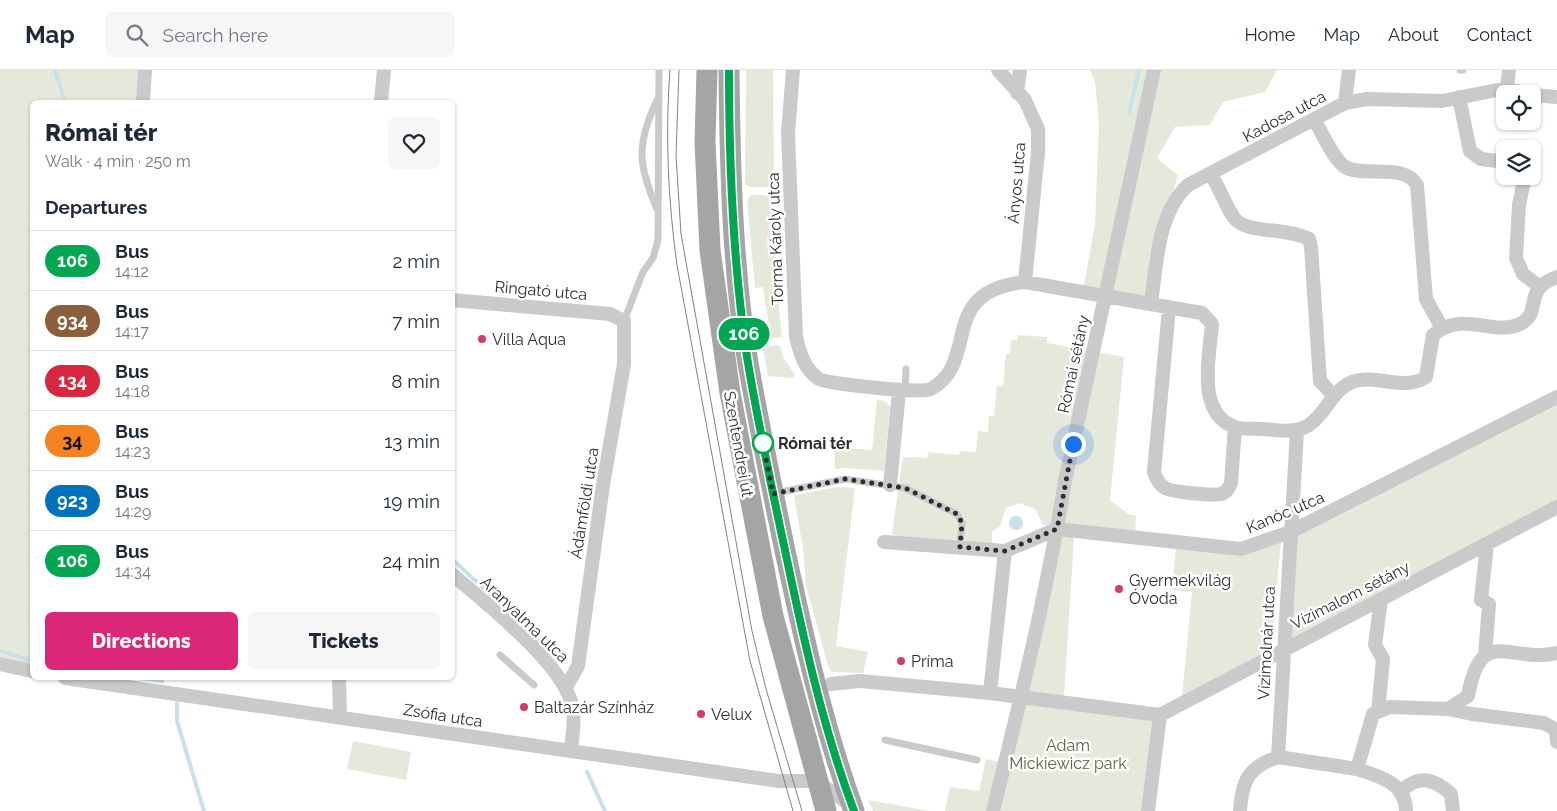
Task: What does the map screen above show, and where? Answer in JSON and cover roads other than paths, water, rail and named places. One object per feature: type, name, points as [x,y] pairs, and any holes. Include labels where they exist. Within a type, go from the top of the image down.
[{"type":"main road","name":"Szentendrei út","points":[[707,70],[705,142],[710,250],[730,393],[773,616],[816,781],[826,811]]},
{"type":"main road","name":"Szentendrei út","points":[[729,70],[730,136],[739,291],[747,357],[799,618],[829,735],[853,808]]},
{"type":"street","points":[[143,100],[145,70]]},
{"type":"street","points":[[381,100],[384,70]]},
{"type":"street","name":"Torma Károly utca","points":[[793,70],[788,133],[796,337],[803,362],[820,380],[902,391],[930,390],[950,373],[969,310],[990,290],[1008,284],[1025,282],[1106,294],[1169,308],[1202,313],[1212,324],[1208,389],[1216,412],[1235,427]]},
{"type":"street","name":"Ányos utca","points":[[998,70],[1025,100],[1038,129],[1038,152],[1025,282]]},
{"type":"street","points":[[1017,93],[1020,70]]},
{"type":"street","name":"Római sétány","points":[[993,811],[1022,697],[1057,529],[1065,480],[1154,70]]},
{"type":"street","points":[[1345,103],[1349,70]]},
{"type":"street","points":[[1507,85],[1509,70]]},
{"type":"street","name":"Kadosa utca","points":[[1151,303],[1168,211],[1178,194],[1188,185],[1211,175],[1345,103],[1367,99],[1442,100],[1496,90]]},
{"type":"street","points":[[1541,96],[1557,97]]},
{"type":"street","points":[[1459,97],[1470,151],[1481,159],[1496,161]]},
{"type":"street","points":[[1314,119],[1338,160],[1347,169],[1401,174],[1414,180],[1417,185],[1426,299],[1442,328]]},
{"type":"street","points":[[1211,175],[1235,219],[1242,224],[1252,228],[1292,231],[1309,238],[1312,247],[1320,381],[1334,396]]},
{"type":"street","points":[[1522,185],[1519,206],[1516,258],[1523,274],[1540,287]]},
{"type":"street","points":[[1169,308],[1154,472],[1157,481],[1166,489],[1222,494],[1228,490],[1231,483],[1235,427],[1298,432],[1312,423],[1334,396],[1352,382],[1364,380],[1412,384],[1426,377],[1433,335],[1442,328],[1452,323],[1511,327],[1524,322],[1531,314],[1535,291],[1546,281],[1557,278]]},
{"type":"street","name":"Ringató utca","points":[[455,300],[610,314],[624,321]]},
{"type":"street","name":"Ádámföldi utca","points":[[566,687],[578,666],[603,485],[624,364],[624,321]]},
{"type":"street","points":[[890,485],[902,391]]},
{"type":"street","name":"Kanóc utca","points":[[1005,551],[1057,529],[1241,549],[1290,532],[1557,397]]},
{"type":"street","name":"Vízimolnár utca","points":[[1278,757],[1290,532],[1298,432]]},
{"type":"street","name":"Vízimalom sétány","points":[[1160,714],[1557,507]]},
{"type":"street","points":[[884,542],[1005,551],[990,693]]},
{"type":"street","points":[[1485,656],[1489,604],[1482,600],[1487,544]]},
{"type":"street","name":"Aranyalma utca","points":[[455,577],[518,634],[561,679],[566,687],[573,710],[571,751]]},
{"type":"street","points":[[1378,712],[1383,658],[1375,645],[1381,598]]},
{"type":"street","points":[[1448,709],[1468,696],[1472,677],[1479,660],[1491,651],[1542,656],[1557,653]]},
{"type":"street","points":[[0,664],[30,670]]},
{"type":"street","name":"Zsófia utca","points":[[96,680],[779,781],[816,781]]},
{"type":"street","points":[[339,680],[340,717]]},
{"type":"street","points":[[831,684],[860,681],[990,693],[1160,714],[1148,811]]},
{"type":"street","points":[[1357,768],[1373,714],[1390,707],[1448,709],[1550,724],[1556,730],[1557,742]]},
{"type":"street","points":[[829,735],[816,781],[853,808]]},
{"type":"street","points":[[1240,811],[1241,793],[1246,780],[1255,768],[1265,761],[1278,757],[1357,768],[1388,780],[1402,791],[1406,811]]},
{"type":"street","points":[[1402,791],[1412,782],[1422,780],[1434,782],[1451,794],[1453,811]]},
{"type":"lane","points":[[624,321],[643,272],[653,258],[658,240],[658,98],[660,70]]},
{"type":"lane","points":[[658,98],[645,132],[641,163],[645,181],[659,214]]},
{"type":"lane","points":[[902,391],[906,369]]},
{"type":"lane","points":[[773,494],[845,479],[905,488],[957,514],[962,523],[960,547]]},
{"type":"lane","points":[[500,655],[534,685]]},
{"type":"lane","points":[[885,740],[977,760]]},
{"type":"water","points":[[1013,516],[1019,516],[1023,523],[1019,530],[1013,530],[1009,526],[1009,520]]},
{"type":"waterway","points":[[55,70],[64,100]]},
{"type":"waterway","points":[[1129,113],[1139,70]]},
{"type":"waterway","points":[[455,562],[562,661]]},
{"type":"waterway","points":[[0,651],[30,660]]},
{"type":"waterway","points":[[155,680],[162,681]]},
{"type":"waterway","points":[[177,703],[177,721],[204,811]]},
{"type":"waterway","points":[[587,772],[605,811]]},
{"type":"tram line","points":[[670,70],[668,168],[677,265],[750,661],[793,811]]},
{"type":"tram line","points":[[679,70],[676,156],[681,234],[752,631],[766,689],[802,811]]},
{"type":"place","name":"Villa Aqua","points":[[482,339]]},
{"type":"place","name":"Római tér","points":[[763,443]]},
{"type":"place","name":"Gyermekvilág Óvoda","points":[[1119,589]]},
{"type":"place","name":"Príma","points":[[901,661]]},
{"type":"place","name":"Baltazár Színház","points":[[524,707]]},
{"type":"place","name":"Velux","points":[[701,714]]},
{"type":"park label","name":"Adam Mickiewicz park","points":[[1068,754]]}]
